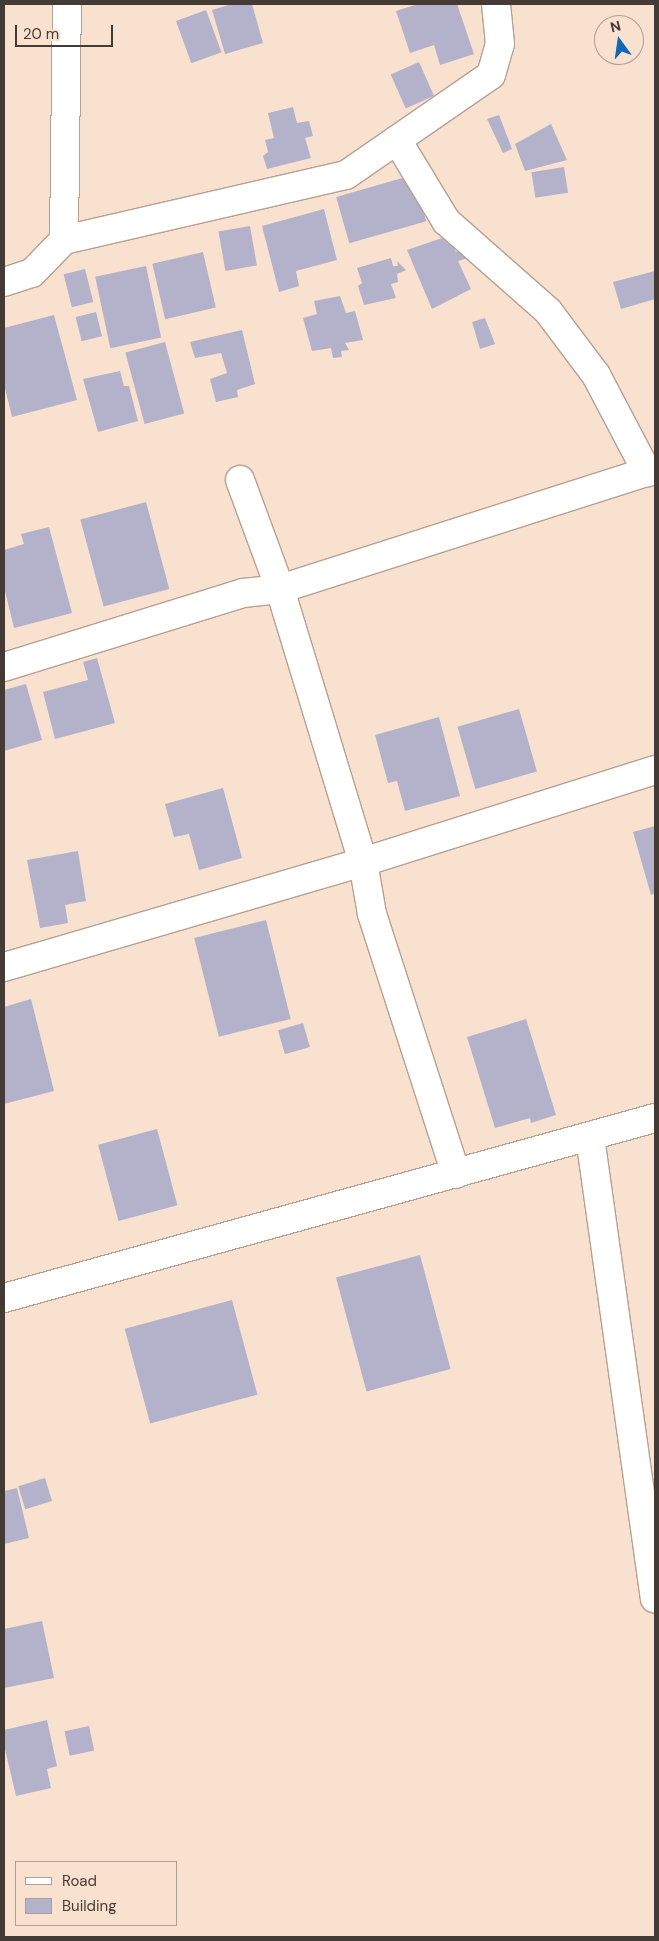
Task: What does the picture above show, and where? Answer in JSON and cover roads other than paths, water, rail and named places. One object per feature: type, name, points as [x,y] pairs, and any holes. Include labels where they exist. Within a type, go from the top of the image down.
[{"type":"street","points":[[64,240],[67,4]]},
{"type":"street","points":[[4,282],[32,273],[64,240],[346,175],[491,75],[500,44],[496,4]]},
{"type":"street","points":[[4,667],[243,594],[280,589],[651,471],[590,367],[548,311],[446,221],[397,140]]},
{"type":"street","points":[[240,480],[280,589],[363,862],[372,914],[456,1174]]},
{"type":"street","points":[[4,967],[363,862],[655,770]]},
{"type":"street","points":[[4,1298],[655,1118]]},
{"type":"street","points":[[590,1136],[655,1598]]}]
